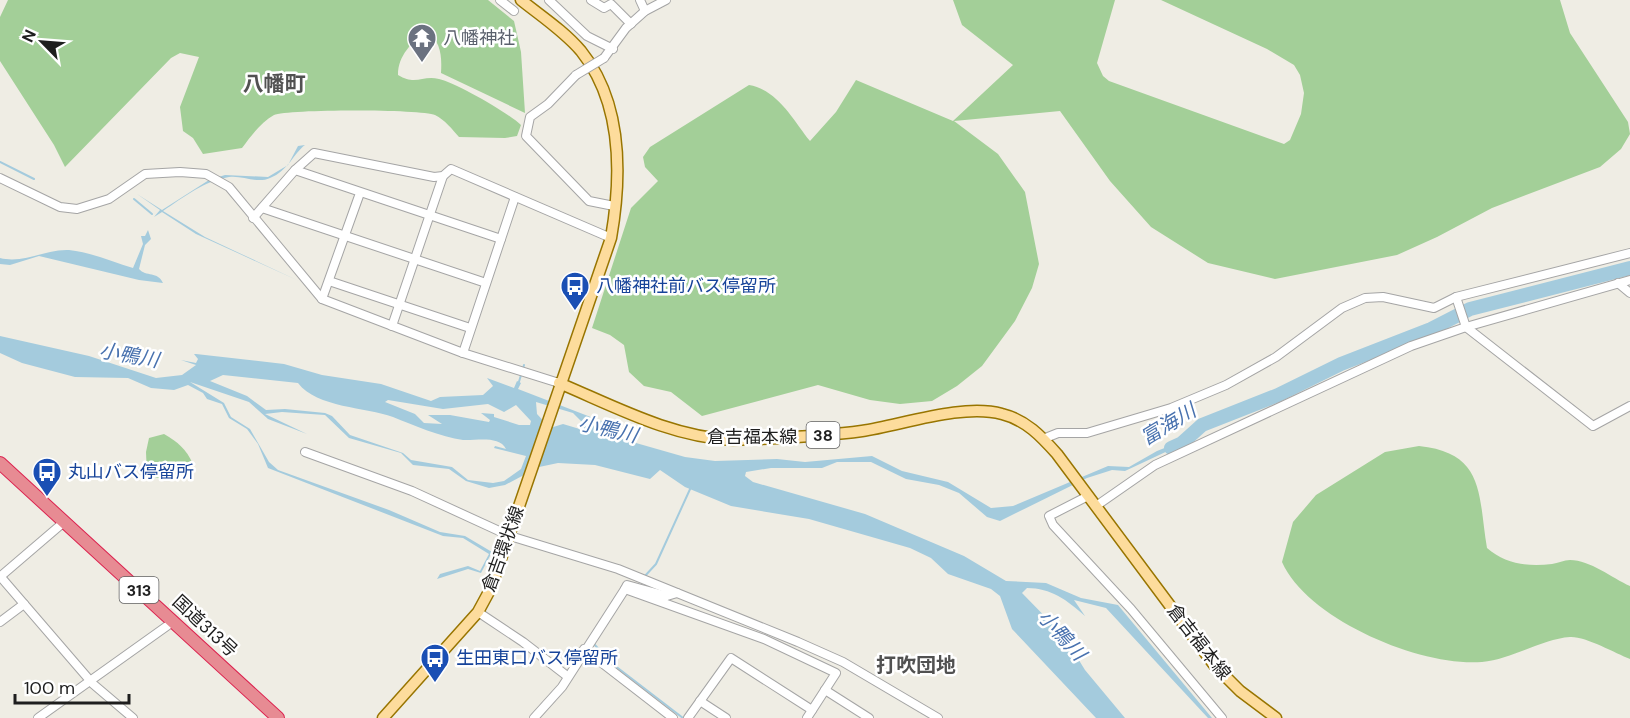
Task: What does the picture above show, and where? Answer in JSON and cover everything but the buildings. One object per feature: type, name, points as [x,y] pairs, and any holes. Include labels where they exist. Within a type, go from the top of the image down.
[{"type":"highway","name":"国道313号","points":[[0,463],[278,718]]},
{"type":"main road","points":[[521,0],[551,23],[581,51],[602,87],[611,110],[616,138],[617,179],[611,238],[559,383]]},
{"type":"main road","name":"倉吉環状線","points":[[383,718],[478,612],[495,579],[559,383]]},
{"type":"main road","name":"倉吉福本線","points":[[559,383],[670,430],[713,439],[829,435],[957,413],[986,411],[1015,418],[1043,439],[1071,473],[1226,678],[1276,718]]},
{"type":"street","points":[[500,0],[514,10]]},
{"type":"street","points":[[549,0],[587,36],[613,49]]},
{"type":"street","points":[[591,0],[604,8],[611,4],[631,24]]},
{"type":"street","points":[[640,0],[645,11]]},
{"type":"street","points":[[614,206],[589,201],[526,136],[530,117],[548,104],[576,75],[604,58],[631,24],[645,11],[666,0]]},
{"type":"street","points":[[253,218],[295,170],[314,153],[434,177],[442,176],[451,169],[611,238]]},
{"type":"street","points":[[295,170],[501,239]]},
{"type":"street","points":[[0,178],[60,207],[77,209],[109,199],[145,174],[180,172],[206,174],[229,187],[322,299],[463,353],[559,383]]},
{"type":"street","points":[[392,326],[442,176]]},
{"type":"street","points":[[322,299],[360,193]]},
{"type":"street","points":[[463,353],[515,197]]},
{"type":"street","points":[[262,208],[486,284]]},
{"type":"street","points":[[1043,439],[1058,433],[1087,433],[1171,408],[1226,385],[1276,357],[1342,308],[1365,298],[1383,297],[1434,308],[1456,299],[1630,253]]},
{"type":"street","points":[[1096,506],[1155,465],[1411,346],[1466,325],[1630,280]]},
{"type":"street","points":[[329,281],[470,328]]},
{"type":"street","points":[[1618,283],[1630,293]]},
{"type":"street","points":[[1456,299],[1466,325],[1593,426],[1630,406]]},
{"type":"street","points":[[305,452],[618,569],[843,662],[939,718]]},
{"type":"street","points":[[1087,494],[1049,516],[1053,525],[1131,609],[1222,718]]},
{"type":"street","points":[[64,522],[0,576],[90,680],[134,718]]},
{"type":"street","points":[[534,718],[567,676],[627,585],[667,596],[677,593]]},
{"type":"street","points":[[625,589],[764,639],[836,673],[809,714],[731,658],[688,718]]},
{"type":"street","points":[[0,622],[24,604]]},
{"type":"street","points":[[478,612],[524,642],[567,676]]},
{"type":"street","points":[[38,718],[174,621]]},
{"type":"street","points":[[584,649],[673,718]]},
{"type":"street","points":[[825,690],[869,718]]},
{"type":"street","points":[[700,701],[726,718]]},
{"type":"green space","points":[[8,0],[488,0],[514,21],[521,52],[525,113],[441,73],[440,49],[435,39],[426,30],[403,55],[398,75],[410,80],[439,79],[469,92],[521,125],[517,136],[459,137],[439,117],[425,113],[327,111],[284,113],[269,118],[242,148],[203,154],[193,138],[183,131],[180,107],[199,57],[180,53],[171,58],[65,167],[54,145],[0,61],[0,17]]},
{"type":"green space","points":[[953,0],[1115,0],[1097,63],[1103,76],[1109,81],[1284,144],[1290,140],[1301,114],[1304,93],[1300,75],[1294,65],[1267,49],[1161,0],[1560,0],[1570,33],[1628,122],[1630,134],[1621,149],[1600,167],[1492,208],[1397,255],[1275,279],[1208,263],[1151,227],[1110,181],[1060,111],[954,121],[998,154],[1025,192],[1039,264],[1032,288],[1015,321],[982,366],[957,386],[932,401],[900,404],[870,400],[818,385],[702,416],[671,392],[644,386],[629,372],[624,345],[610,335],[592,328],[631,208],[658,181],[645,167],[643,157],[650,147],[749,85],[777,99],[810,141],[836,112],[856,80],[953,121],[1013,65],[962,25]]},
{"type":"green space","points":[[164,434],[181,446],[193,464],[188,474],[157,478],[147,475],[146,452],[149,438]]},
{"type":"green space","points":[[1419,446],[1441,450],[1457,458],[1468,468],[1475,480],[1479,495],[1487,548],[1501,558],[1517,563],[1543,565],[1568,560],[1578,561],[1593,566],[1630,586],[1630,659],[1576,637],[1549,641],[1504,657],[1482,662],[1457,662],[1429,657],[1369,636],[1316,603],[1296,583],[1282,562],[1293,522],[1316,495],[1385,452]]},
{"type":"water","points":[[305,145],[297,153],[289,163],[298,146]]},
{"type":"water","points":[[287,166],[265,180],[229,177],[211,182],[194,190],[163,211],[205,237],[299,281],[196,234],[162,212],[154,217],[160,210],[137,194],[162,210],[209,180],[225,175],[268,177]]},
{"type":"water","points":[[148,230],[151,239],[145,245],[139,269],[155,275],[163,283],[139,280],[39,256],[10,265],[0,264],[0,258],[18,259],[69,250],[133,268],[143,244],[141,236],[145,236]]},
{"type":"water","name":"小鴨川","points":[[0,336],[89,356],[156,378],[182,375],[196,365],[181,360],[196,363],[198,359],[194,354],[196,354],[284,364],[322,375],[381,384],[431,401],[440,397],[483,395],[493,386],[487,378],[514,388],[517,381],[521,383],[518,389],[614,426],[622,439],[685,457],[715,461],[777,459],[805,462],[872,456],[902,471],[948,482],[991,508],[1013,506],[1108,466],[1129,467],[1157,451],[1187,439],[1189,441],[1125,471],[1112,470],[1087,478],[1000,521],[987,517],[959,493],[939,485],[906,479],[871,462],[837,462],[822,468],[771,468],[746,472],[745,476],[753,482],[865,514],[964,556],[1006,581],[1046,583],[1081,598],[1118,605],[1212,718],[1208,718],[1106,608],[1074,600],[1085,616],[1065,600],[1044,590],[1027,588],[1022,593],[1064,636],[1085,670],[1125,718],[1096,718],[1012,629],[1000,596],[991,589],[948,574],[931,558],[910,548],[809,519],[731,506],[685,487],[660,470],[650,479],[595,465],[558,463],[539,467],[505,485],[489,488],[466,481],[449,469],[413,465],[401,453],[349,438],[325,415],[282,412],[265,414],[307,434],[268,419],[249,402],[190,382],[224,403],[231,417],[250,429],[269,462],[278,470],[389,510],[440,532],[465,536],[492,552],[481,573],[468,569],[437,579],[440,574],[468,566],[480,571],[489,554],[463,538],[443,536],[268,468],[258,444],[247,429],[229,418],[222,404],[207,399],[203,393],[188,385],[174,390],[151,388],[128,378],[75,377],[22,363],[0,353]],"holes":[[[223,375],[298,383],[306,391],[329,402],[393,417],[454,438],[492,440],[506,449],[495,446],[494,448],[526,456],[521,469],[504,481],[493,483],[468,480],[452,467],[411,460],[403,453],[350,435],[332,416],[325,413],[285,409],[266,410],[247,396],[210,381]],[[388,400],[443,409],[488,404],[504,412],[516,405],[531,421],[530,425],[519,425],[494,417],[494,414],[481,413],[490,420],[489,422],[450,415],[428,415],[442,424],[424,423],[415,414],[385,402]],[[536,402],[573,413],[583,423],[583,430],[563,424],[550,428],[537,414]]]},
{"type":"waterway","points":[[0,162],[34,179]]},
{"type":"waterway","points":[[134,199],[152,214]]},
{"type":"waterway","name":"富海川","points":[[1171,448],[1182,443],[1202,425],[1278,395],[1341,364],[1431,329],[1470,309],[1630,268]]},
{"type":"waterway","points":[[518,385],[524,365]]},
{"type":"waterway","points":[[644,577],[656,564],[691,487]]},
{"type":"waterway","points":[[594,644],[610,662],[683,718]]},
{"type":"place","name":"八幡神社","points":[[422,64]]},
{"type":"place","name":"八幡神社前バス停留所","points":[[575,312]]},
{"type":"place","name":"丸山バス停留所","points":[[47,498]]},
{"type":"place","name":"生田東口バス停留所","points":[[435,684]]},
{"type":"district","name":"八幡町","points":[[274,84]]},
{"type":"district","name":"打吹団地","points":[[916,665]]}]
